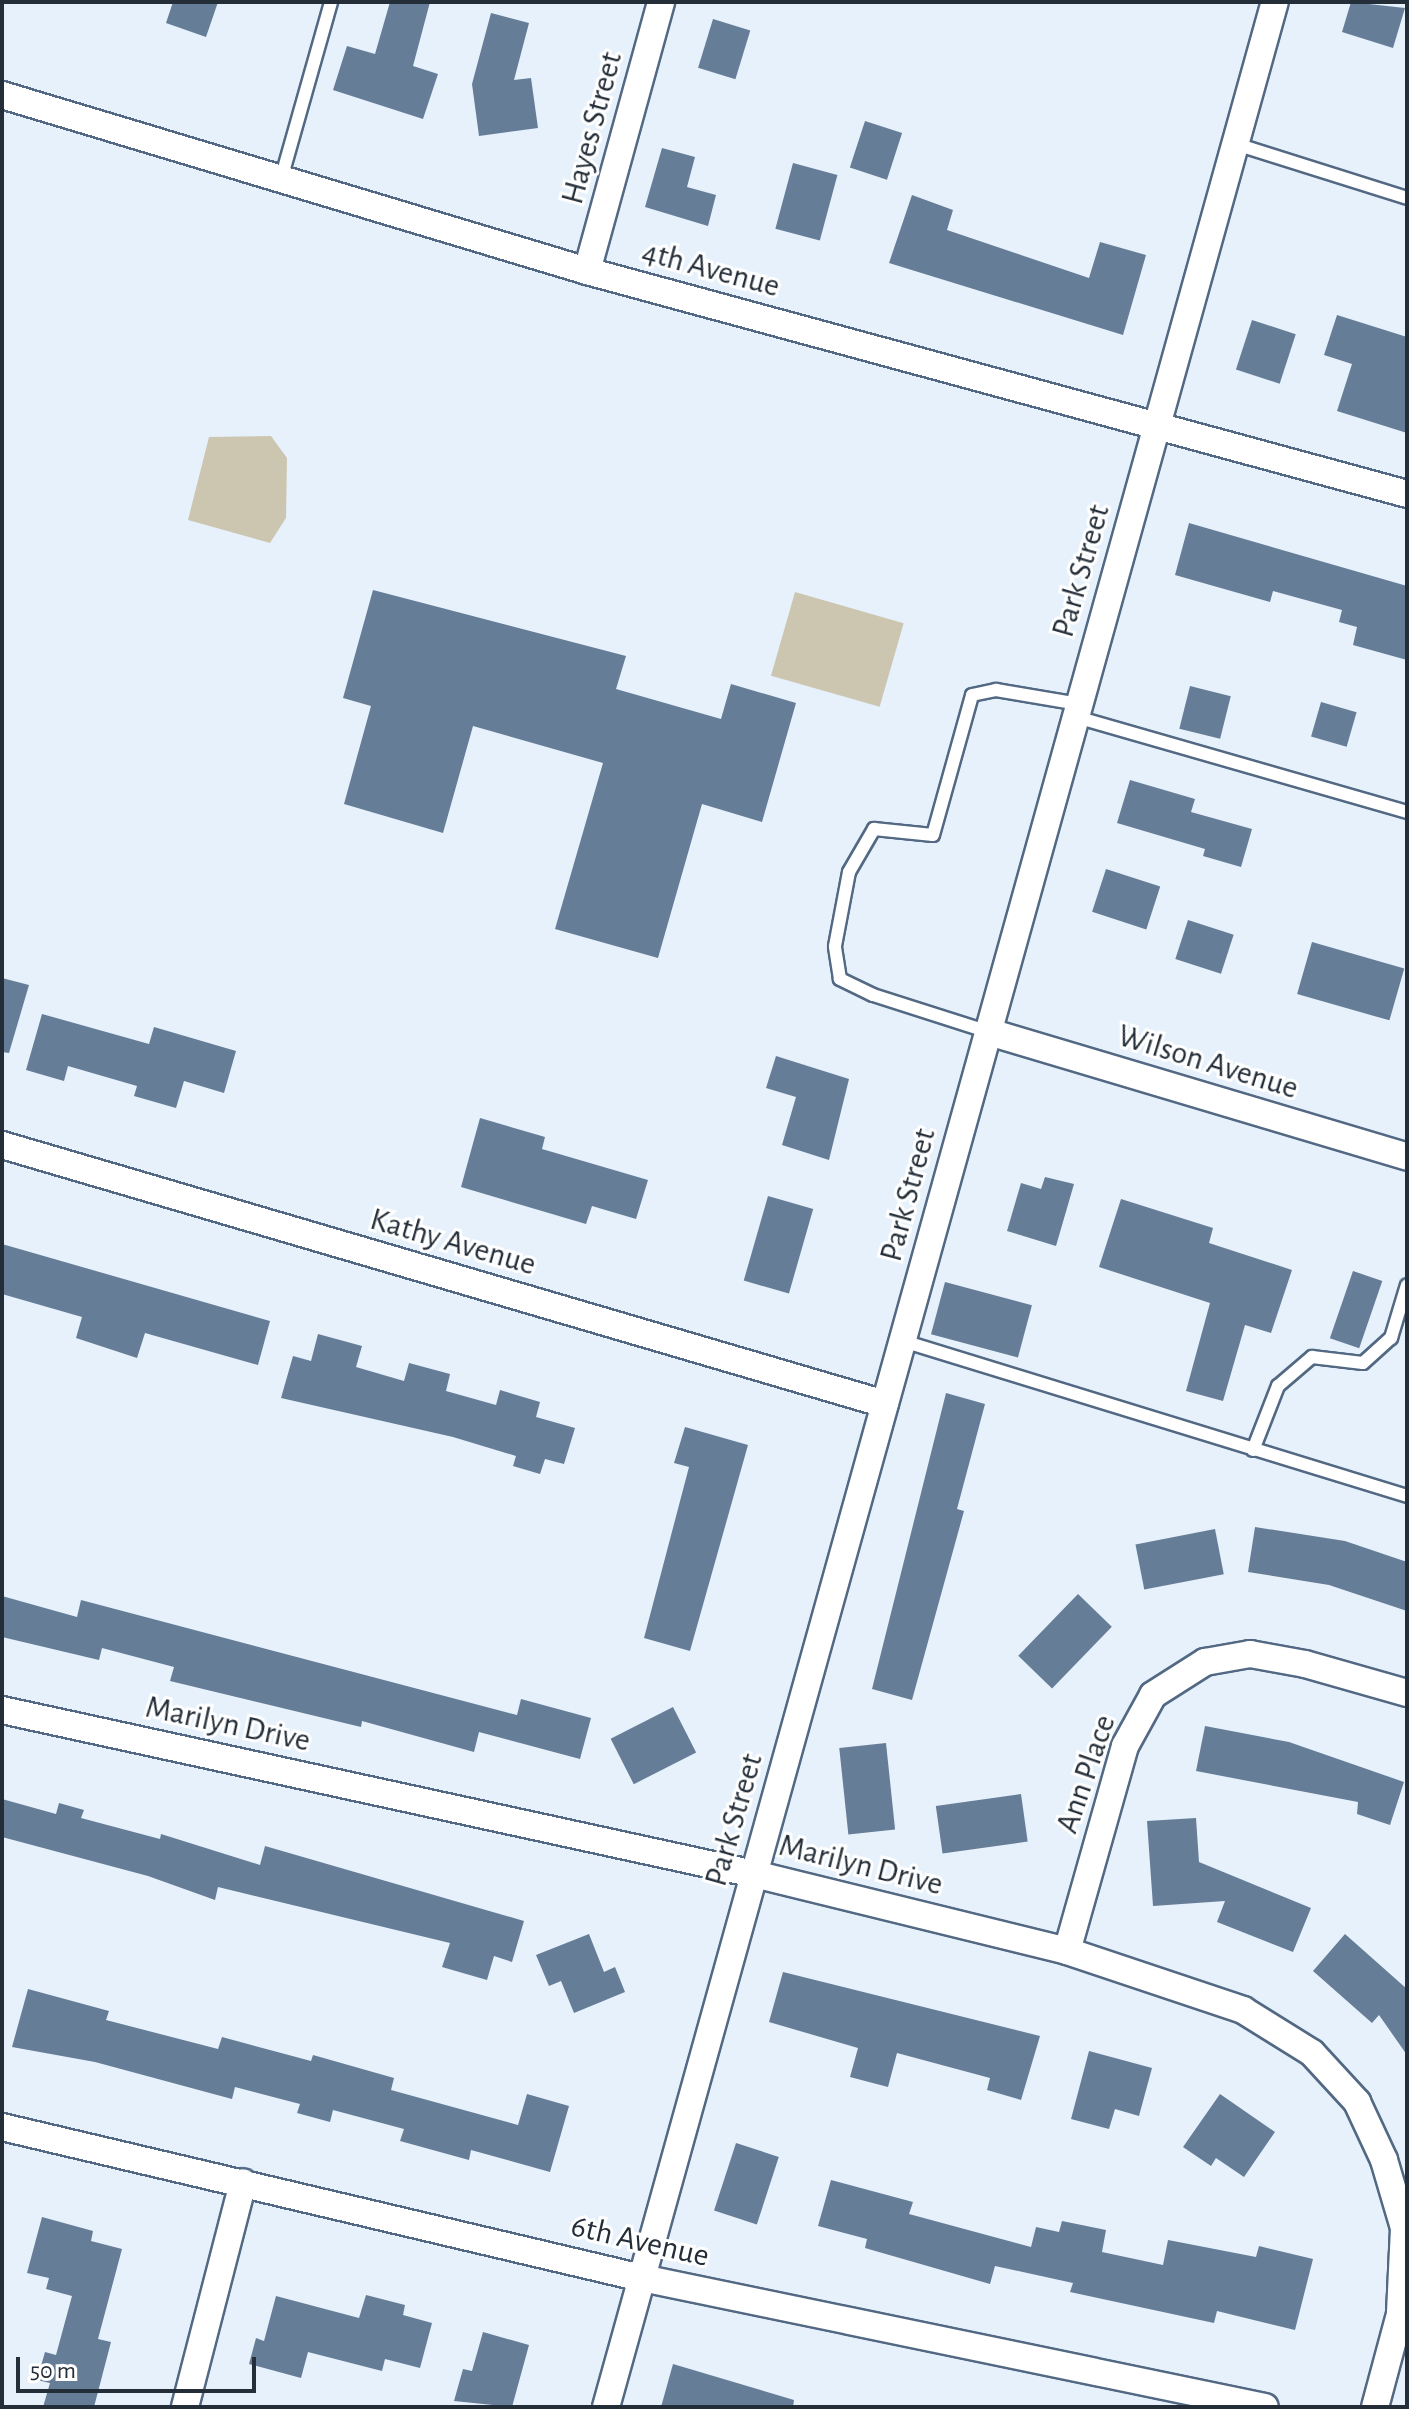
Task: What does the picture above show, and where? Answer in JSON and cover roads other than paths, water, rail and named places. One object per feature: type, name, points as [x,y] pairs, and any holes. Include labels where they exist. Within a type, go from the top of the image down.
[{"type":"street","name":"Hayes Street","points":[[587,271],[661,2]]},
{"type":"street","name":"Park Street","points":[[606,2407],[1275,2]]},
{"type":"street","name":"4th Avenue","points":[[2,95],[281,182],[587,271],[1407,494]]},
{"type":"street","name":"Wilson Avenue","points":[[989,1032],[1407,1157]]},
{"type":"street","name":"Kathy Avenue","points":[[2,1145],[885,1404]]},
{"type":"street","name":"Ann Place","points":[[1067,1951],[1125,1746],[1153,1695],[1205,1662],[1250,1654],[1407,1693]]},
{"type":"street","name":"Marilyn Drive","points":[[2,1710],[754,1874],[1067,1951],[1243,2010],[1312,2053],[1357,2102],[1384,2160],[1404,2228],[1400,2314],[1375,2407]]},
{"type":"street","name":"6th Avenue","points":[[2,2127],[642,2278],[1265,2407]]},
{"type":"street","points":[[185,2407],[243,2182]]},
{"type":"lane","points":[[281,182],[331,2]]},
{"type":"lane","points":[[1236,144],[1407,198]]},
{"type":"lane","points":[[989,1032],[873,995],[840,979],[835,946],[849,872],[874,829],[933,835],[972,695],[996,690],[1078,711],[1407,812]]},
{"type":"lane","points":[[1253,1450],[1278,1386],[1312,1357],[1363,1363],[1391,1338],[1407,1285]]},
{"type":"lane","points":[[903,1341],[1407,1496]]}]
